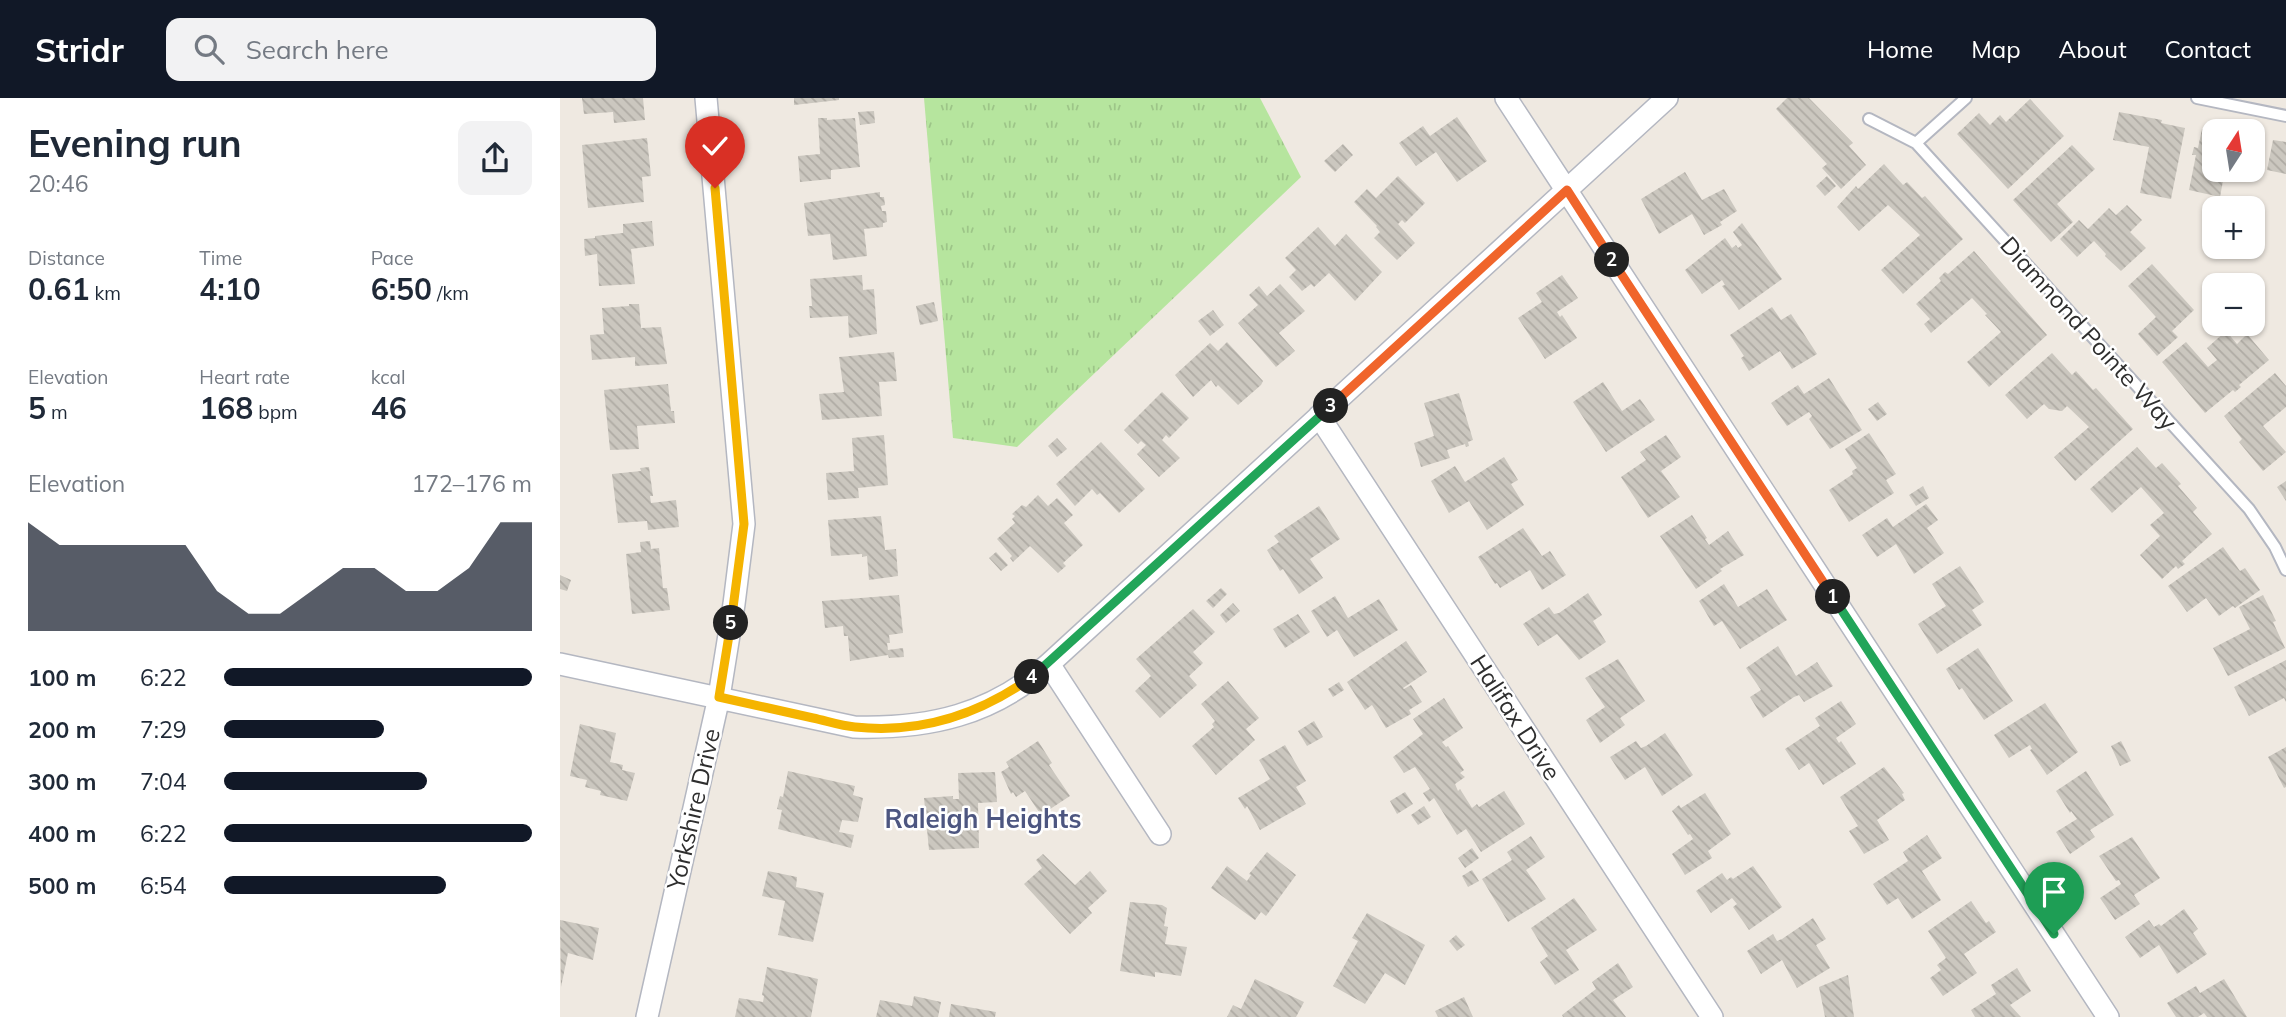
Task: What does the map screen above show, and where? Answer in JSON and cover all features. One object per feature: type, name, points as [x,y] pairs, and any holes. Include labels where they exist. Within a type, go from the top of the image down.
[{"type":"street","name":"Yorkshire Drive","points":[[647,1017],[719,697],[744,524],[706,98]]},
{"type":"street","points":[[1506,98],[2108,1017]]},
{"type":"street","points":[[560,664],[854,727],[895,728],[932,723],[967,714],[1005,696],[1049,664],[1667,98]]},
{"type":"street","name":"Halifax Drive","points":[[1320,416],[1712,1017]]},
{"type":"street","points":[[1049,664],[1160,834]]},
{"type":"lane","points":[[1916,143],[1966,98]]},
{"type":"lane","points":[[2197,98],[2286,116]]},
{"type":"lane","name":"Diamnond Pointe Way","points":[[1869,119],[1916,143],[2249,509],[2286,570]]},
{"type":"green space","points":[[924,98],[1260,98],[1301,177],[1017,447],[953,438]]},
{"type":"building","points":[[582,98],[643,98],[645,120],[614,123],[613,112],[584,114]]},
{"type":"building","points":[[794,98],[839,98],[839,100],[794,105]]},
{"type":"building","points":[[1787,98],[1809,98],[1853,143],[1849,146],[1866,165],[1841,189],[1822,168],[1827,164],[1776,109]]},
{"type":"building","points":[[2030,99],[2064,136],[2008,189],[1957,134],[1979,113],[1990,125],[2000,115],[2006,122]]},
{"type":"building","points":[[874,111],[875,123],[860,125],[858,112]]},
{"type":"building","points":[[2119,112],[2162,120],[2161,123],[2185,128],[2171,199],[2140,193],[2149,147],[2113,140]]},
{"type":"building","points":[[1457,117],[1487,161],[1457,182],[1436,152],[1416,166],[1399,143],[1423,126],[1430,136]]},
{"type":"building","points":[[818,118],[855,118],[860,167],[831,170],[831,179],[800,182],[798,156],[820,154]]},
{"type":"building","points":[[2202,129],[2202,182],[2223,182],[2220,196],[2189,190],[2196,155],[2192,155],[2194,147],[2198,148]]},
{"type":"building","points":[[647,138],[651,176],[642,177],[644,202],[588,208],[582,145]]},
{"type":"building","points":[[2273,140],[2286,142],[2286,174],[2267,170]]},
{"type":"building","points":[[1343,144],[1353,155],[1335,172],[1324,161]]},
{"type":"building","points":[[2072,145],[2095,169],[2057,204],[2073,222],[2051,242],[2013,200]]},
{"type":"building","points":[[1884,164],[1903,185],[1907,182],[1922,198],[1925,196],[1963,239],[1903,294],[1881,270],[1920,235],[1888,205],[1859,231],[1837,207],[1856,186],[1858,189]]},
{"type":"building","points":[[1685,172],[1702,200],[1724,189],[1737,211],[1720,222],[1722,225],[1704,235],[1692,214],[1659,234],[1641,199]]},
{"type":"building","points":[[1398,176],[1425,203],[1405,223],[1402,220],[1398,224],[1415,243],[1397,260],[1374,238],[1380,232],[1377,226],[1354,202],[1367,189],[1376,198]]},
{"type":"building","points":[[1827,176],[1836,186],[1825,196],[1816,186]]},
{"type":"building","points":[[880,192],[880,197],[884,197],[885,205],[881,206],[882,211],[886,211],[887,222],[883,223],[883,227],[864,229],[867,256],[833,260],[830,234],[808,236],[804,203]]},
{"type":"building","points":[[2127,205],[2142,220],[2130,232],[2146,248],[2121,271],[2094,241],[2077,257],[2060,239],[2079,220],[2088,229],[2109,208],[2116,215]]},
{"type":"building","points":[[652,221],[654,246],[631,249],[635,284],[599,286],[597,254],[585,256],[584,239],[623,233],[623,224]]},
{"type":"building","points":[[1742,223],[1782,279],[1739,310],[1722,286],[1725,285],[1722,280],[1702,294],[1685,270],[1725,238],[1732,248],[1742,245],[1733,232]]},
{"type":"building","points":[[1318,227],[1335,246],[1346,234],[1382,272],[1355,301],[1329,273],[1314,287],[1311,284],[1302,291],[1289,277],[1296,270],[1285,258]]},
{"type":"building","points":[[1974,251],[2047,335],[1989,387],[1967,362],[2001,332],[1985,315],[1987,314],[1972,298],[1931,333],[1924,324],[1930,319],[1916,304],[1941,281],[1939,278],[1945,272],[1948,274]]},
{"type":"building","points":[[2152,264],[2194,310],[2172,331],[2178,337],[2157,356],[2138,334],[2156,317],[2128,286]]},
{"type":"building","points":[[862,275],[863,290],[874,289],[877,334],[849,338],[848,316],[810,318],[810,279]]},
{"type":"building","points":[[1562,275],[1578,298],[1557,312],[1560,317],[1562,315],[1577,338],[1545,359],[1518,318],[1542,302],[1536,293]]},
{"type":"building","points":[[1280,284],[1305,311],[1279,333],[1295,351],[1276,367],[1238,323],[1258,305],[1249,295],[1259,286],[1267,296]]},
{"type":"building","points":[[934,302],[938,321],[920,325],[916,306]]},
{"type":"building","points":[[639,304],[641,328],[661,327],[667,364],[635,366],[635,357],[592,360],[590,335],[604,334],[602,308]]},
{"type":"building","points":[[1772,307],[1781,320],[1791,314],[1817,354],[1792,369],[1780,351],[1749,371],[1741,358],[1744,356],[1730,335]]},
{"type":"building","points":[[1213,310],[1224,325],[1210,336],[1198,321]]},
{"type":"building","points":[[2220,336],[2230,336],[2237,344],[2249,336],[2269,360],[2239,385],[2241,387],[2235,392],[2233,390],[2205,413],[2162,362],[2186,342],[2208,367],[2217,360],[2207,348]]},
{"type":"building","points":[[1227,342],[1263,381],[1261,385],[1238,405],[1211,380],[1193,397],[1175,375],[1210,343],[1218,351]]},
{"type":"building","points":[[894,352],[897,381],[879,382],[882,416],[822,420],[819,394],[844,392],[839,357]]},
{"type":"building","points":[[2052,353],[2072,375],[2076,371],[2093,390],[2096,388],[2133,429],[2075,481],[2054,457],[2089,427],[2067,406],[2062,411],[2049,409],[2044,404],[2027,419],[2005,395]]},
{"type":"building","points":[[2275,373],[2286,386],[2286,407],[2263,426],[2286,452],[2263,471],[2239,442],[2242,439],[2224,416]]},
{"type":"building","points":[[1829,378],[1862,430],[1830,449],[1809,419],[1812,416],[1809,412],[1787,426],[1771,403],[1798,385],[1804,394]]},
{"type":"building","points":[[1603,382],[1622,411],[1640,399],[1655,420],[1606,452],[1573,402]]},
{"type":"building","points":[[668,384],[675,423],[637,426],[639,449],[610,450],[604,390]]},
{"type":"building","points":[[1162,392],[1189,418],[1169,438],[1166,435],[1162,440],[1180,458],[1159,477],[1137,454],[1146,445],[1141,441],[1138,444],[1124,430]]},
{"type":"building","points":[[1459,393],[1473,440],[1468,442],[1469,446],[1466,447],[1465,444],[1447,450],[1450,458],[1421,467],[1414,443],[1434,436],[1424,403]]},
{"type":"building","points":[[1878,402],[1887,414],[1877,421],[1868,409]]},
{"type":"building","points":[[1869,433],[1896,474],[1886,480],[1894,493],[1849,522],[1829,490],[1853,474],[1852,471],[1857,468],[1845,449]]},
{"type":"building","points":[[884,435],[888,485],[858,488],[859,498],[828,500],[826,473],[854,471],[852,438]]},
{"type":"building","points":[[1666,435],[1681,457],[1661,471],[1680,497],[1648,518],[1621,477],[1646,460],[1640,452]]},
{"type":"building","points":[[1057,438],[1067,449],[1057,457],[1048,446]]},
{"type":"building","points":[[1101,442],[1145,489],[1119,513],[1100,493],[1097,495],[1092,489],[1075,506],[1056,484]]},
{"type":"building","points":[[2137,447],[2156,468],[2162,463],[2181,484],[2178,486],[2197,508],[2193,512],[2212,534],[2182,561],[2185,564],[2178,569],[2176,566],[2162,579],[2140,555],[2160,536],[2150,525],[2164,513],[2141,487],[2112,513],[2090,489]]},
{"type":"building","points":[[1504,457],[1518,480],[1511,484],[1524,505],[1487,530],[1469,501],[1449,513],[1431,481],[1455,466],[1465,482]]},
{"type":"building","points":[[649,467],[653,496],[650,496],[651,503],[676,500],[679,527],[648,530],[647,521],[618,523],[612,474],[641,471],[640,468]]},
{"type":"building","points":[[2286,481],[2286,501],[2277,487]]},
{"type":"building","points":[[1923,486],[1929,498],[1916,506],[1909,495]]},
{"type":"building","points":[[1038,495],[1048,506],[1057,498],[1073,515],[1064,523],[1083,545],[1063,563],[1066,566],[1058,573],[1030,546],[1013,562],[1010,558],[1012,556],[997,539],[1015,523],[1012,519],[1015,516],[1012,514],[1022,505],[1026,507]]},
{"type":"building","points":[[1926,504],[1938,520],[1927,528],[1944,553],[1914,574],[1896,544],[1877,557],[1862,535],[1887,518],[1893,527]]},
{"type":"building","points":[[1319,506],[1340,539],[1310,559],[1323,578],[1299,594],[1267,550],[1279,542],[1274,536]]},
{"type":"building","points":[[1692,515],[1709,545],[1728,531],[1744,555],[1720,569],[1722,571],[1696,589],[1660,536]]},
{"type":"building","points":[[881,516],[885,550],[896,549],[898,576],[869,580],[867,556],[831,556],[828,520]]},
{"type":"building","points":[[1523,528],[1542,556],[1550,551],[1566,575],[1542,590],[1530,570],[1500,588],[1478,557]]},
{"type":"building","points":[[650,541],[651,549],[659,548],[663,588],[667,588],[670,610],[632,614],[626,554],[641,552],[640,542]]},
{"type":"building","points":[[2223,547],[2240,571],[2245,568],[2260,590],[2219,616],[2206,598],[2187,612],[2168,586]]},
{"type":"building","points":[[996,552],[1008,565],[1001,571],[989,558]]},
{"type":"building","points":[[1960,566],[1984,602],[1972,610],[1982,625],[1937,654],[1918,624],[1946,606],[1932,584]]},
{"type":"building","points":[[560,575],[571,580],[567,591],[560,589]]},
{"type":"building","points":[[1724,584],[1738,607],[1767,589],[1787,620],[1740,649],[1722,621],[1714,626],[1699,601]]},
{"type":"building","points":[[1221,588],[1227,594],[1213,608],[1206,601]]},
{"type":"building","points":[[1588,593],[1602,615],[1593,621],[1606,642],[1579,660],[1557,634],[1538,646],[1523,624],[1549,607],[1554,614],[1559,613]]},
{"type":"building","points":[[899,595],[903,633],[889,635],[890,643],[887,643],[888,650],[903,648],[904,657],[889,658],[888,655],[850,661],[848,636],[844,636],[843,626],[825,628],[822,601]]},
{"type":"building","points":[[2263,595],[2285,648],[2228,676],[2213,648],[2250,629],[2239,607]]},
{"type":"building","points":[[1335,596],[1348,618],[1379,599],[1398,630],[1354,657],[1337,630],[1327,637],[1311,611]]},
{"type":"building","points":[[1233,603],[1240,611],[1226,623],[1220,615]]},
{"type":"building","points":[[1193,609],[1215,632],[1193,652],[1203,663],[1189,676],[1197,685],[1160,718],[1135,691],[1151,676],[1136,659]]},
{"type":"building","points":[[1298,614],[1310,632],[1285,648],[1273,629]]},
{"type":"building","points":[[1406,641],[1427,672],[1403,688],[1411,685],[1422,702],[1409,710],[1411,714],[1386,728],[1372,705],[1365,710],[1347,682]]},
{"type":"building","points":[[1778,646],[1796,676],[1817,662],[1833,686],[1804,702],[1799,695],[1794,697],[1763,718],[1750,697],[1761,690],[1746,668]]},
{"type":"building","points":[[1978,648],[2013,701],[1984,720],[1962,688],[1959,690],[1946,669]]},
{"type":"building","points":[[1618,659],[1645,701],[1620,718],[1625,725],[1600,743],[1586,720],[1605,707],[1585,678]]},
{"type":"building","points":[[2286,660],[2286,702],[2284,698],[2249,716],[2234,687]]},
{"type":"building","points":[[1228,681],[1259,718],[1246,729],[1255,740],[1216,775],[1192,746],[1214,727],[1212,724],[1215,721],[1201,704]]},
{"type":"building","points":[[1339,682],[1344,690],[1333,697],[1328,689]]},
{"type":"building","points":[[1444,698],[1463,728],[1442,742],[1448,746],[1464,770],[1460,773],[1465,777],[1455,784],[1458,791],[1460,789],[1472,808],[1477,804],[1479,807],[1504,791],[1525,824],[1481,852],[1466,829],[1457,835],[1434,798],[1429,802],[1423,793],[1430,789],[1415,767],[1404,773],[1393,757],[1423,734],[1413,719]]},
{"type":"building","points":[[1841,701],[1856,724],[1836,738],[1839,743],[1841,741],[1856,764],[1823,785],[1809,763],[1799,770],[1785,749],[1820,726],[1815,718]]},
{"type":"building","points":[[2045,703],[2078,752],[2047,775],[2030,750],[2030,745],[2009,758],[1994,735]]},
{"type":"building","points":[[1314,721],[1323,737],[1307,746],[1298,731]]},
{"type":"building","points":[[580,724],[616,733],[610,762],[623,765],[622,770],[635,773],[627,801],[600,795],[601,791],[585,787],[587,780],[570,776]]},
{"type":"building","points":[[1665,733],[1693,775],[1662,796],[1645,767],[1625,780],[1610,757],[1636,741],[1641,748],[1646,746]]},
{"type":"building","points":[[1038,741],[1052,763],[1049,765],[1070,796],[1041,815],[1025,791],[1016,797],[1013,792],[1011,794],[1001,772],[1009,767],[1006,762]]},
{"type":"building","points":[[2121,741],[2131,761],[2120,766],[2111,746]]},
{"type":"building","points":[[1285,745],[1306,781],[1296,787],[1306,804],[1260,830],[1247,806],[1245,809],[1238,798],[1270,779],[1259,760]]},
{"type":"building","points":[[2286,747],[2286,787],[2284,788],[2268,757]]},
{"type":"building","points":[[1884,767],[1904,793],[1902,794],[1905,800],[1877,820],[1889,840],[1864,854],[1849,831],[1858,826],[1840,797]]},
{"type":"building","points":[[788,771],[855,786],[853,795],[863,798],[858,822],[842,820],[839,832],[854,835],[851,848],[778,829],[782,810],[777,809],[780,796],[783,797]]},
{"type":"building","points":[[2086,771],[2114,815],[2090,830],[2095,837],[2070,854],[2056,832],[2077,819],[2056,791]]},
{"type":"building","points":[[995,772],[997,802],[978,803],[979,848],[929,850],[924,798],[953,796],[953,799],[959,799],[958,773]]},
{"type":"building","points":[[1405,792],[1413,804],[1397,814],[1390,801]]},
{"type":"building","points":[[1705,793],[1731,834],[1708,851],[1712,858],[1685,875],[1672,854],[1693,839],[1672,811]]},
{"type":"building","points":[[1424,806],[1431,817],[1418,825],[1411,815]]},
{"type":"building","points":[[1927,835],[1942,858],[1922,871],[1941,900],[1912,919],[1898,898],[1887,905],[1873,884],[1908,861],[1903,852]]},
{"type":"building","points":[[1531,836],[1545,857],[1526,870],[1546,899],[1508,922],[1482,879],[1512,860],[1507,852]]},
{"type":"building","points":[[2132,837],[2160,878],[2134,895],[2140,904],[2115,920],[2100,898],[2121,884],[2099,856]]},
{"type":"building","points":[[1472,848],[1479,858],[1465,868],[1458,858]]},
{"type":"building","points":[[1267,852],[1296,875],[1266,916],[1261,912],[1255,920],[1211,888],[1227,866],[1247,881],[1251,875],[1249,874]]},
{"type":"building","points":[[1043,854],[1075,885],[1090,871],[1107,891],[1088,908],[1092,913],[1070,934],[1024,884],[1042,868],[1036,860]]},
{"type":"building","points":[[1753,866],[1782,907],[1749,930],[1733,907],[1737,904],[1732,898],[1711,913],[1696,891],[1722,873],[1727,880],[1731,877],[1733,879]]},
{"type":"building","points":[[1472,870],[1479,881],[1468,887],[1462,876]]},
{"type":"building","points":[[768,871],[797,877],[796,887],[824,893],[813,942],[778,935],[785,901],[762,896]]},
{"type":"building","points":[[1574,898],[1597,930],[1566,950],[1579,970],[1555,985],[1540,962],[1548,956],[1531,928]]},
{"type":"building","points":[[1971,901],[1986,923],[1989,921],[1996,932],[1964,954],[1977,973],[1943,996],[1930,978],[1941,970],[1937,965],[1946,958],[1928,931]]},
{"type":"building","points":[[1130,902],[1162,905],[1167,908],[1165,944],[1187,947],[1181,976],[1155,972],[1155,977],[1120,971]]},
{"type":"building","points":[[2184,909],[2198,929],[2193,933],[2207,954],[2177,974],[2159,945],[2140,958],[2125,937],[2149,920],[2154,927],[2159,924],[2161,926]]},
{"type":"building","points":[[1367,913],[1425,945],[1405,985],[1385,973],[1365,1004],[1333,986],[1358,941],[1352,938]]},
{"type":"building","points":[[1813,918],[1826,939],[1816,945],[1830,968],[1797,988],[1782,960],[1761,974],[1747,951],[1773,934],[1777,941],[1782,939]]},
{"type":"building","points":[[560,920],[599,928],[593,960],[568,953],[561,987]]},
{"type":"building","points":[[1456,935],[1465,945],[1457,951],[1449,941]]},
{"type":"building","points":[[1618,963],[1633,987],[1613,1000],[1626,1017],[1563,1017],[1562,1015],[1596,989],[1592,982]]},
{"type":"building","points":[[767,967],[818,979],[811,1017],[735,1017],[739,998],[763,1002]]},
{"type":"building","points":[[2017,968],[2031,991],[2010,1005],[2021,1017],[1975,1017],[1971,1010],[1996,994],[1991,985]]},
{"type":"building","points":[[1848,975],[1854,1017],[1825,1017],[1819,987]]},
{"type":"building","points":[[1255,979],[1304,1002],[1296,1017],[1227,1017],[1233,1005],[1241,1009]]},
{"type":"building","points":[[2224,979],[2247,1017],[2207,1017],[2204,1013],[2198,1017],[2176,1017],[2167,1003],[2196,986],[2200,993]]},
{"type":"building","points":[[914,996],[941,1002],[938,1017],[876,1017],[880,1000],[912,1006]]},
{"type":"building","points":[[1464,997],[1473,1017],[1438,1017],[1435,1011]]},
{"type":"building","points":[[951,1004],[996,1012],[995,1017],[949,1017]]},
{"type":"district","name":"Raleigh Heights","points":[[983,818]]},
{"type":"route","points":[[715,188],[744,524],[719,697],[854,727],[895,728],[932,723],[967,714],[1005,696],[1049,664],[1567,190],[2054,934]]}]
